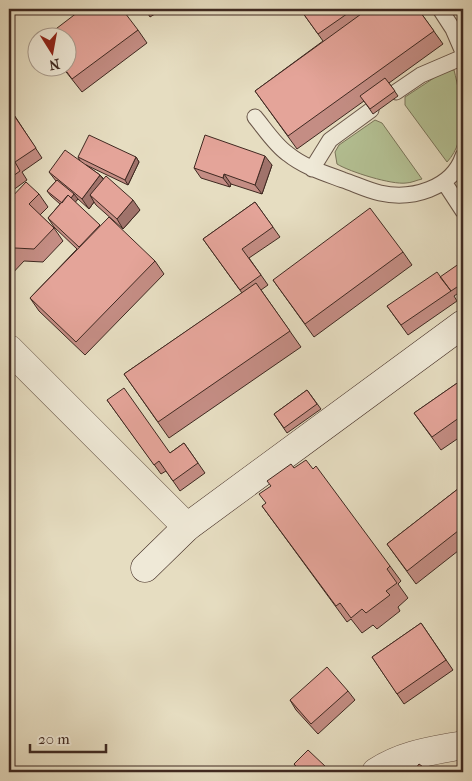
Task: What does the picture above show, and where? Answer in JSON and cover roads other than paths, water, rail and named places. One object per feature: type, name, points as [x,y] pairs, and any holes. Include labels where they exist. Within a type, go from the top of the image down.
[{"type":"main road","points":[[145,568],[187,527],[463,324]]},
{"type":"main road","points":[[9,349],[187,527]]},
{"type":"main road","points":[[376,772],[391,763],[411,755],[463,745]]},
{"type":"lane","points":[[440,9],[453,29],[463,52]]},
{"type":"lane","points":[[396,92],[421,75],[463,57]]},
{"type":"lane","points":[[312,169],[330,140],[371,110]]},
{"type":"lane","points":[[254,117],[286,154],[312,169],[381,193],[411,194],[429,190],[444,182],[454,172],[463,156]]},
{"type":"lane","points":[[444,182],[463,211]]}]
